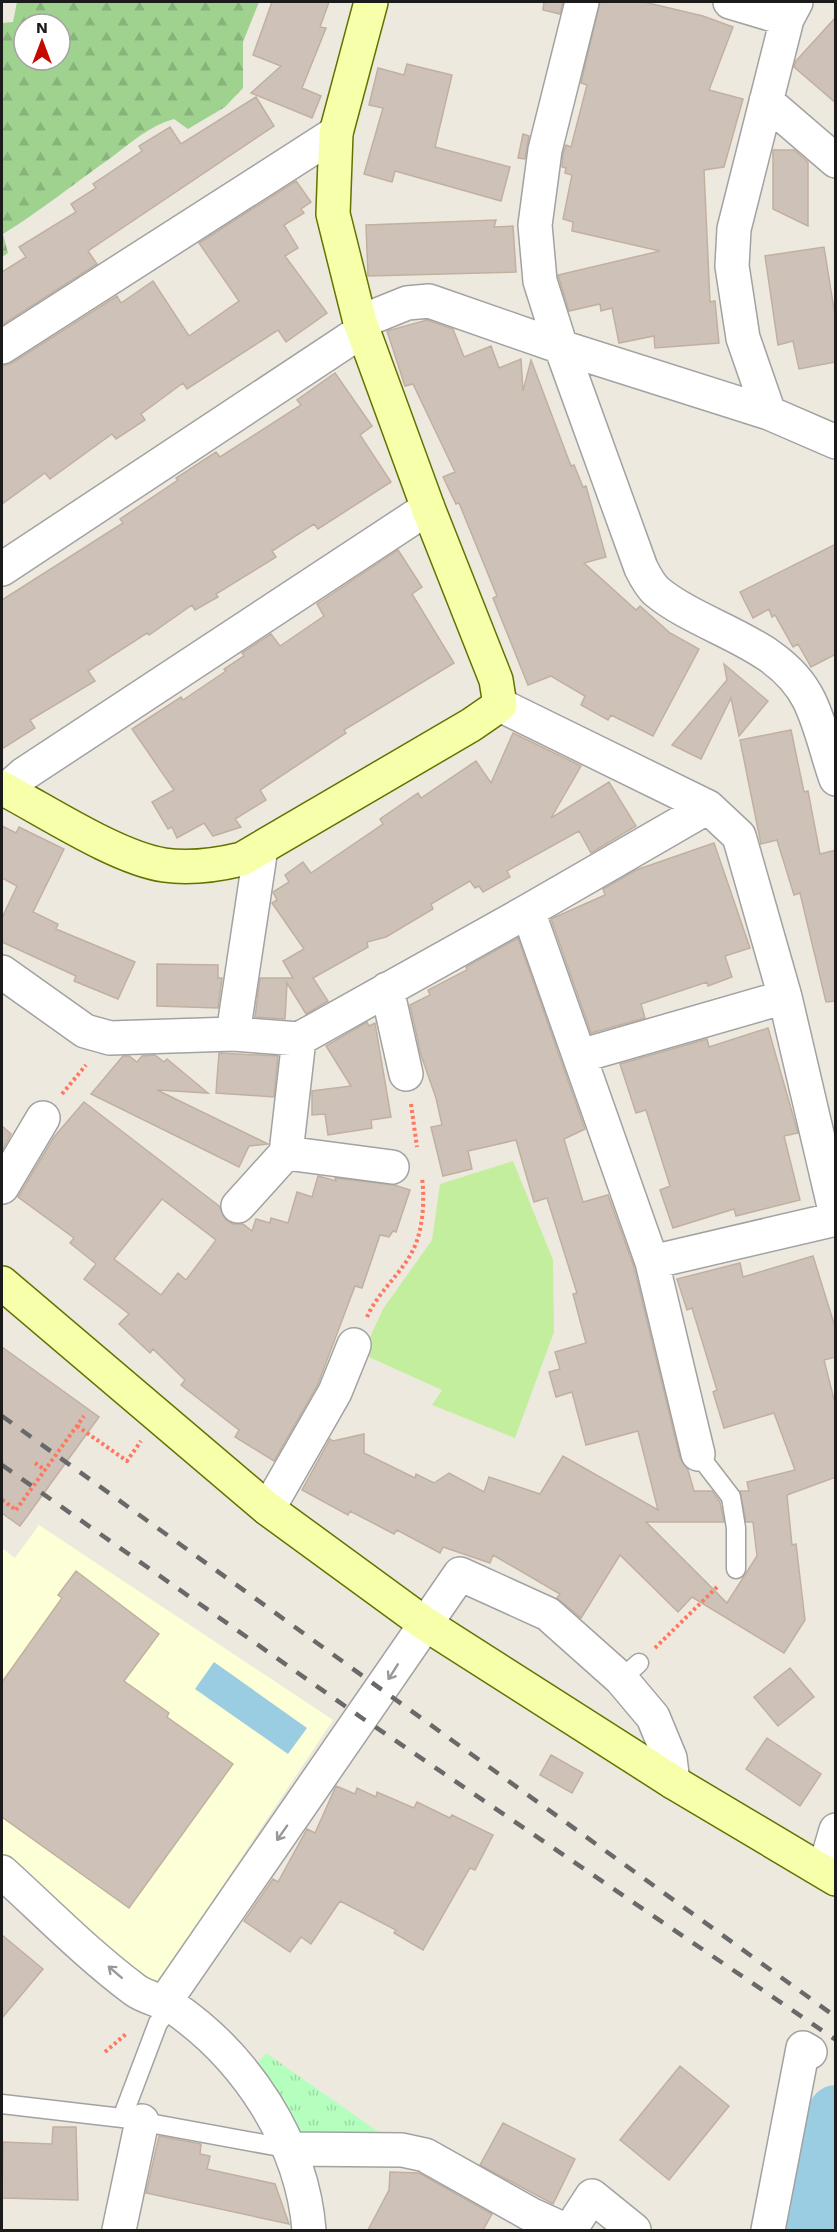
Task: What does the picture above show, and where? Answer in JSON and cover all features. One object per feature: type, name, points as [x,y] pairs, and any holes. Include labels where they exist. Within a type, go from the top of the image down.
[{"type":"street","points":[[371,2],[336,133],[333,214],[361,326],[428,508],[496,680],[500,705]]},
{"type":"street","points":[[582,2],[545,150],[535,225],[540,281],[561,347],[641,568],[654,590],[682,609],[754,646],[789,674],[808,700],[836,779]]},
{"type":"street","points":[[730,2],[792,10],[766,101],[734,229],[732,266],[743,338],[769,413]]},
{"type":"street","points":[[766,101],[836,161]]},
{"type":"street","points":[[2,347],[336,133]]},
{"type":"street","points":[[2,569],[361,326],[407,303],[429,301],[561,347],[769,413],[836,442]]},
{"type":"street","points":[[428,508],[4,789],[129,855],[164,865],[213,866],[242,859],[471,726],[500,705]]},
{"type":"street","points":[[500,705],[708,807],[739,836],[785,997],[836,1217],[652,1262]]},
{"type":"street","points":[[2,972],[103,1046],[233,1034],[299,1039],[708,807]]},
{"type":"street","points":[[233,1034],[261,848]]},
{"type":"street","points":[[528,911],[652,1262],[698,1454]]},
{"type":"street","points":[[387,988],[406,1074]]},
{"type":"street","points":[[580,1056],[785,997]]},
{"type":"street","points":[[238,1206],[286,1153],[299,1039]]},
{"type":"street","points":[[2,1187],[43,1118]]},
{"type":"street","points":[[286,1153],[411,1166]]},
{"type":"street","points":[[2,1283],[268,1509],[424,1623],[673,1782],[830,1875],[836,1830]]},
{"type":"street","points":[[268,1509],[335,1392],[354,1345]]},
{"type":"street","points":[[167,2005],[424,1623],[460,1574],[548,1614],[630,1671],[670,1758],[673,1782]]},
{"type":"street","points":[[2,1872],[137,1991],[167,2005],[222,2047],[260,2096],[291,2149],[307,2210],[309,2230]]},
{"type":"street","points":[[768,2230],[803,2048],[810,2052]]},
{"type":"street","points":[[123,2230],[132,2119]]},
{"type":"street","points":[[291,2149],[402,2150],[425,2155],[525,2222],[568,2230],[592,2196],[634,2230]]},
{"type":"lane","points":[[698,1454],[731,1497],[736,1528],[736,1569]]},
{"type":"lane","points":[[132,2119],[158,2024],[167,2005]]},
{"type":"lane","points":[[2,2104],[132,2119],[291,2149]]},
{"type":"path","points":[[43,1118],[103,1046]]},
{"type":"path","points":[[354,1345],[373,1304],[412,1251],[424,1194],[411,1166],[406,1074]]},
{"type":"path","points":[[2,1500],[16,1510],[84,1416]]},
{"type":"path","points":[[77,1426],[128,1461],[144,1436]]},
{"type":"path","points":[[35,1463],[45,1470]]},
{"type":"path","points":[[630,1671],[736,1569]]},
{"type":"shaded area","points":[[39,1525],[333,1720],[159,1981],[145,1982],[2,1854],[2,1548],[15,1558]]},
{"type":"green space","points":[[17,2],[259,2],[243,42],[243,88],[225,107],[188,129],[174,119],[141,135],[3,234],[8,253],[2,257],[2,23],[12,22],[12,72],[72,72],[72,12],[15,12]]},
{"type":"green space","points":[[513,1161],[553,1260],[554,1332],[515,1438],[432,1405],[442,1390],[362,1354],[383,1309],[432,1240],[440,1184]]},
{"type":"green space","points":[[266,2053],[393,2142],[304,2142],[256,2065]]},
{"type":"water","points":[[214,1662],[307,1728],[288,1754],[195,1689]]},
{"type":"building","points":[[272,2],[329,2],[320,27],[326,28],[302,88],[321,96],[312,118],[251,93],[281,66],[253,55]]},
{"type":"building","points":[[544,2],[563,2],[560,14],[543,10]]},
{"type":"building","points":[[600,2],[644,2],[703,16],[733,27],[709,90],[743,99],[724,167],[704,170],[710,302],[715,301],[719,343],[655,348],[654,336],[619,343],[612,308],[601,311],[600,304],[569,311],[558,275],[660,251],[572,231],[573,222],[563,219],[572,175],[565,173],[566,168],[562,167],[563,154],[566,145],[571,147],[587,85],[581,83]]},
{"type":"building","points":[[836,17],[836,103],[794,67],[796,61]]},
{"type":"building","points":[[407,64],[452,75],[435,147],[510,167],[501,201],[395,171],[392,182],[364,174],[383,108],[369,105],[378,68],[404,75]]},
{"type":"building","points":[[256,97],[274,126],[88,251],[97,264],[2,325],[2,272],[26,257],[19,247],[76,212],[71,204],[96,188],[93,184],[142,151],[139,146],[170,127],[181,144]]},
{"type":"building","points":[[523,134],[529,136],[525,159],[518,158]]},
{"type":"building","points":[[773,150],[794,150],[808,162],[808,226],[773,209]]},
{"type":"building","points":[[296,181],[311,202],[301,209],[304,213],[284,225],[298,248],[285,256],[327,313],[286,342],[278,330],[187,389],[183,383],[141,414],[145,420],[116,439],[112,434],[50,479],[45,473],[2,504],[2,366],[12,363],[117,296],[121,303],[153,281],[189,336],[239,301],[199,243]]},
{"type":"building","points":[[496,220],[494,227],[513,226],[516,272],[368,276],[366,225]]},
{"type":"building","points":[[824,247],[836,322],[836,362],[799,369],[793,341],[778,345],[765,256]]},
{"type":"building","points":[[427,320],[453,329],[464,357],[491,346],[499,368],[521,359],[523,391],[531,360],[571,466],[574,465],[583,487],[586,486],[606,557],[584,563],[636,610],[640,606],[670,633],[699,649],[653,736],[611,715],[608,720],[581,705],[585,696],[551,676],[528,685],[493,598],[497,596],[459,503],[456,504],[443,477],[455,472],[413,384],[405,386],[387,331]]},
{"type":"building","points":[[335,373],[372,426],[360,435],[391,482],[318,529],[314,524],[272,551],[276,557],[216,594],[218,597],[195,610],[192,605],[149,635],[147,633],[88,671],[95,681],[30,720],[35,728],[2,749],[2,600],[123,523],[120,519],[178,480],[176,478],[216,452],[220,457],[301,405],[297,400]]},
{"type":"building","points":[[836,544],[836,654],[811,667],[798,644],[793,647],[775,615],[772,617],[769,609],[753,618],[740,592]]},
{"type":"building","points":[[398,550],[422,587],[412,594],[454,663],[344,730],[346,733],[260,790],[266,800],[235,819],[241,827],[213,836],[204,823],[177,838],[172,827],[168,829],[152,802],[174,790],[132,729],[181,697],[183,700],[226,671],[224,669],[244,656],[242,653],[271,634],[280,646],[324,616],[317,604]]},
{"type":"building","points":[[724,664],[768,701],[739,736],[731,698],[701,759],[672,745],[727,680]]},
{"type":"building","points":[[791,730],[804,792],[808,791],[820,854],[836,850],[836,1001],[826,1002],[800,893],[794,895],[777,840],[761,844],[740,740]]},
{"type":"building","points":[[513,733],[581,766],[551,818],[609,782],[636,826],[591,853],[579,831],[507,871],[510,877],[483,892],[479,886],[475,888],[470,881],[431,904],[433,909],[386,937],[367,942],[368,947],[313,978],[328,1001],[306,1014],[287,983],[285,1019],[255,1017],[260,978],[293,978],[283,961],[304,949],[272,903],[277,900],[273,892],[289,882],[285,875],[303,862],[311,873],[383,824],[380,819],[418,793],[421,798],[476,761],[491,783]]},
{"type":"building","points":[[2,826],[16,833],[19,827],[64,849],[33,912],[58,924],[56,929],[135,962],[118,999],[74,981],[76,976],[2,942],[2,918],[17,886],[2,878]]},
{"type":"building","points":[[714,843],[750,948],[725,956],[732,977],[708,986],[707,982],[641,1004],[645,1018],[591,1033],[551,919],[605,895],[603,889],[636,870]]},
{"type":"building","points":[[518,938],[585,1129],[564,1139],[583,1202],[608,1195],[634,1267],[680,1458],[688,1470],[694,1491],[712,1491],[720,1502],[724,1522],[646,1522],[727,1603],[757,1556],[753,1522],[746,1522],[740,1491],[749,1491],[747,1482],[795,1470],[774,1413],[724,1428],[713,1392],[717,1390],[692,1308],[687,1310],[677,1279],[740,1263],[743,1277],[813,1256],[836,1330],[836,1357],[824,1360],[836,1407],[836,1477],[787,1495],[792,1545],[796,1544],[805,1620],[784,1653],[692,1597],[678,1612],[620,1555],[581,1618],[557,1598],[560,1594],[493,1555],[490,1563],[443,1547],[440,1553],[397,1530],[394,1534],[350,1511],[348,1515],[302,1490],[330,1439],[333,1441],[364,1434],[364,1453],[415,1478],[416,1474],[434,1483],[449,1473],[484,1492],[489,1477],[540,1494],[563,1456],[658,1510],[638,1431],[586,1445],[572,1392],[556,1397],[549,1372],[560,1369],[555,1352],[586,1343],[573,1294],[577,1293],[547,1198],[534,1202],[516,1140],[468,1151],[472,1169],[443,1176],[431,1127],[442,1125],[436,1098],[421,1055],[410,1005],[430,995],[428,990],[467,970],[466,967]]},
{"type":"building","points":[[157,964],[218,965],[218,978],[222,978],[218,1008],[157,1006]]},
{"type":"building","points":[[367,1022],[369,1026],[375,1023],[391,1117],[371,1120],[372,1128],[328,1135],[325,1114],[312,1115],[312,1091],[351,1086],[326,1046]]},
{"type":"building","points":[[768,1028],[798,1133],[784,1136],[800,1200],[736,1216],[734,1209],[673,1228],[660,1190],[670,1186],[646,1110],[636,1113],[620,1064],[707,1039],[709,1047]]},
{"type":"building","points":[[219,1053],[278,1056],[274,1097],[216,1093]]},
{"type":"building","points":[[155,1055],[164,1062],[167,1059],[208,1093],[157,1090],[268,1144],[249,1146],[239,1167],[91,1094],[123,1056],[129,1056],[137,1062],[142,1056]]},
{"type":"building","points":[[84,1102],[219,1206],[226,1220],[233,1224],[243,1224],[252,1231],[256,1219],[270,1223],[271,1218],[288,1223],[297,1192],[312,1197],[318,1176],[336,1181],[335,1178],[394,1185],[410,1190],[396,1232],[393,1231],[389,1237],[380,1235],[362,1288],[355,1286],[318,1384],[274,1461],[235,1437],[239,1430],[181,1385],[185,1380],[153,1349],[150,1353],[119,1324],[129,1314],[84,1279],[96,1264],[70,1243],[74,1238],[18,1197],[54,1137]],"holes":[[[162,1199],[216,1240],[186,1280],[178,1273],[161,1295],[114,1259]]]},
{"type":"building","points":[[2,1126],[11,1134],[2,1151]]},
{"type":"building","points":[[2,1347],[99,1417],[20,1526],[2,1513]]},
{"type":"building","points":[[76,1571],[159,1634],[124,1681],[169,1713],[167,1717],[233,1764],[129,1908],[2,1817],[2,1682],[62,1598],[58,1595]]},
{"type":"building","points":[[790,1668],[814,1697],[778,1726],[754,1697]]},
{"type":"building","points":[[767,1738],[821,1774],[800,1806],[746,1769]]},
{"type":"building","points":[[551,1755],[583,1773],[572,1793],[540,1775]]},
{"type":"building","points":[[336,1786],[355,1794],[357,1788],[376,1797],[377,1792],[414,1808],[417,1802],[450,1818],[452,1815],[493,1835],[475,1870],[470,1868],[423,1950],[394,1933],[396,1930],[340,1901],[311,1944],[301,1937],[290,1952],[244,1921],[273,1879],[278,1882],[307,1829],[315,1833]]},
{"type":"building","points":[[2,1935],[43,1969],[2,2018]]},
{"type":"building","points":[[680,2066],[729,2106],[669,2180],[620,2140]]},
{"type":"building","points":[[503,2123],[575,2159],[553,2204],[480,2165]]},
{"type":"building","points":[[53,2127],[76,2127],[78,2200],[2,2198],[3,2142],[52,2144]]},
{"type":"building","points":[[159,2136],[201,2144],[200,2154],[210,2156],[207,2169],[275,2184],[289,2224],[146,2193]]},
{"type":"building","points":[[390,2172],[419,2173],[492,2214],[483,2230],[368,2230],[389,2190]]},
{"type":"waterway","points":[[812,2230],[836,2113]]},
{"type":"railway","points":[[2,1416],[836,2017]]},
{"type":"railway","points":[[2,1465],[362,1718],[836,2040]]}]
